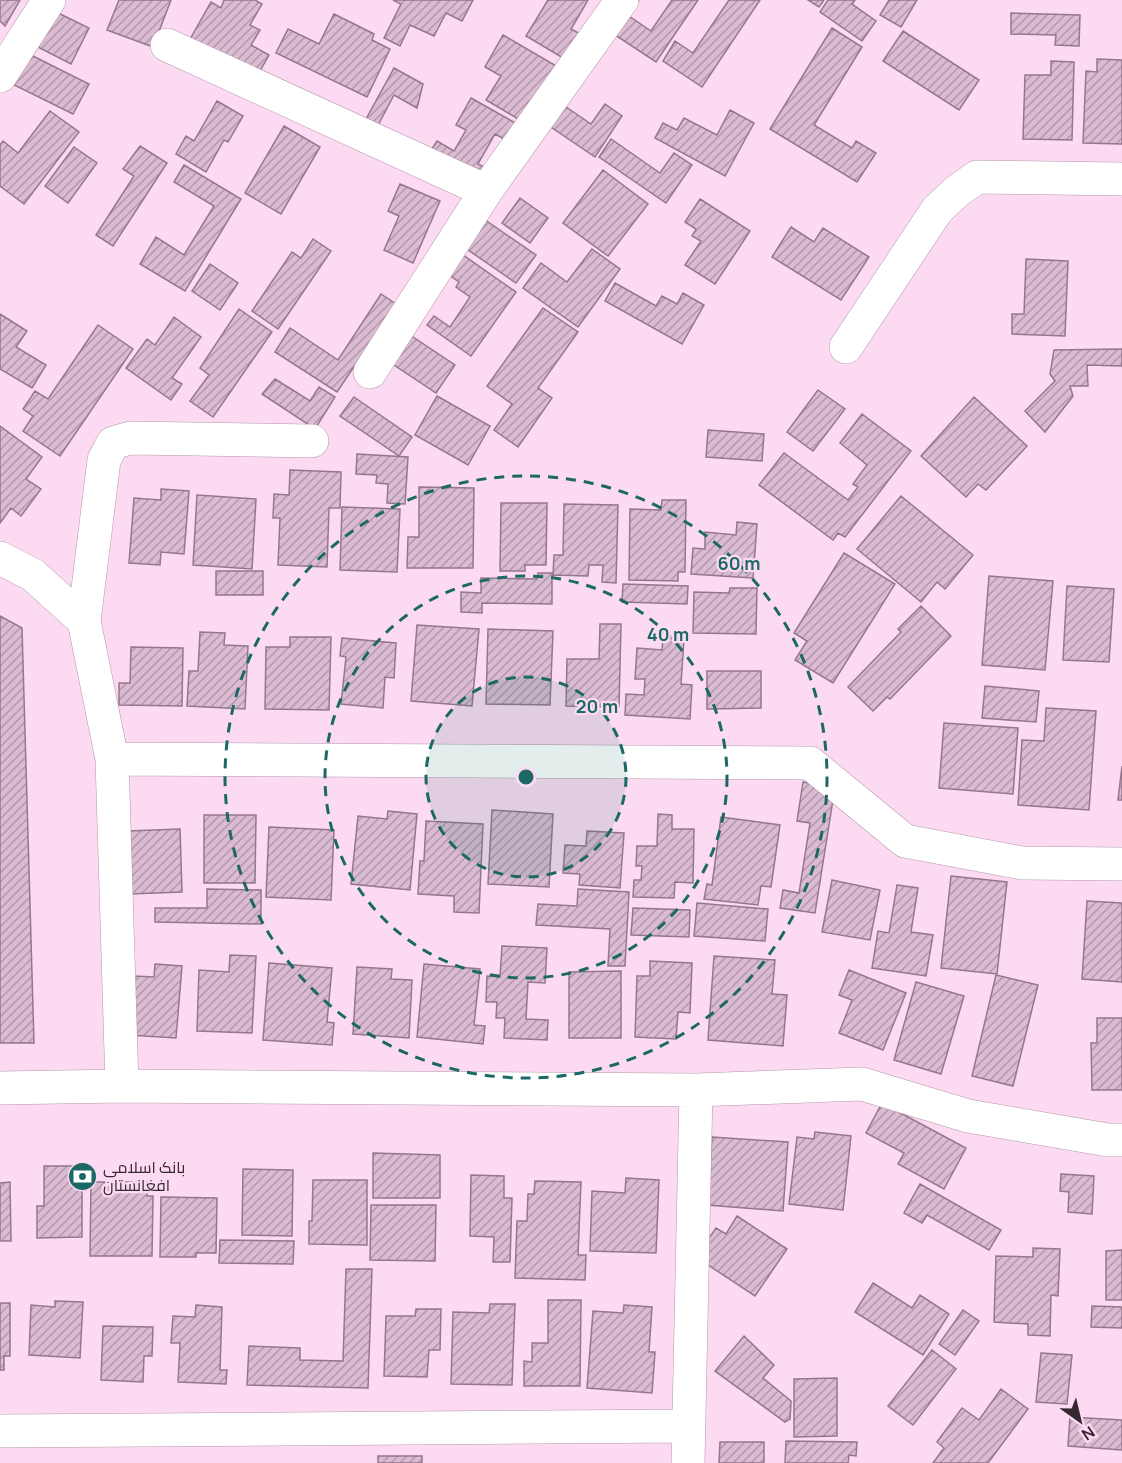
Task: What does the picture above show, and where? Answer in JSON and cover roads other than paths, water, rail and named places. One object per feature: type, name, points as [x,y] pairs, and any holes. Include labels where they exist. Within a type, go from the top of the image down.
[{"type":"street","points":[[0,76],[49,0]]},
{"type":"street","points":[[369,372],[486,191],[622,0]]},
{"type":"street","points":[[167,45],[486,191]]},
{"type":"street","points":[[846,348],[937,210],[977,177],[1122,179]]},
{"type":"street","points":[[122,1086],[112,759],[84,621],[104,460],[113,443],[130,438],[312,441]]},
{"type":"street","points":[[0,558],[33,575],[84,621]]},
{"type":"street","points":[[112,759],[810,762],[905,841],[1022,863],[1122,864]]},
{"type":"street","points":[[0,1088],[122,1086],[696,1090],[862,1083],[968,1116],[1108,1140],[1122,1140]]},
{"type":"street","points":[[688,1463],[696,1090]]},
{"type":"street","points":[[0,1431],[688,1426]]},
{"type":"place","name":"بانک اسلامی افغانستان","points":[[82,1176]]}]
